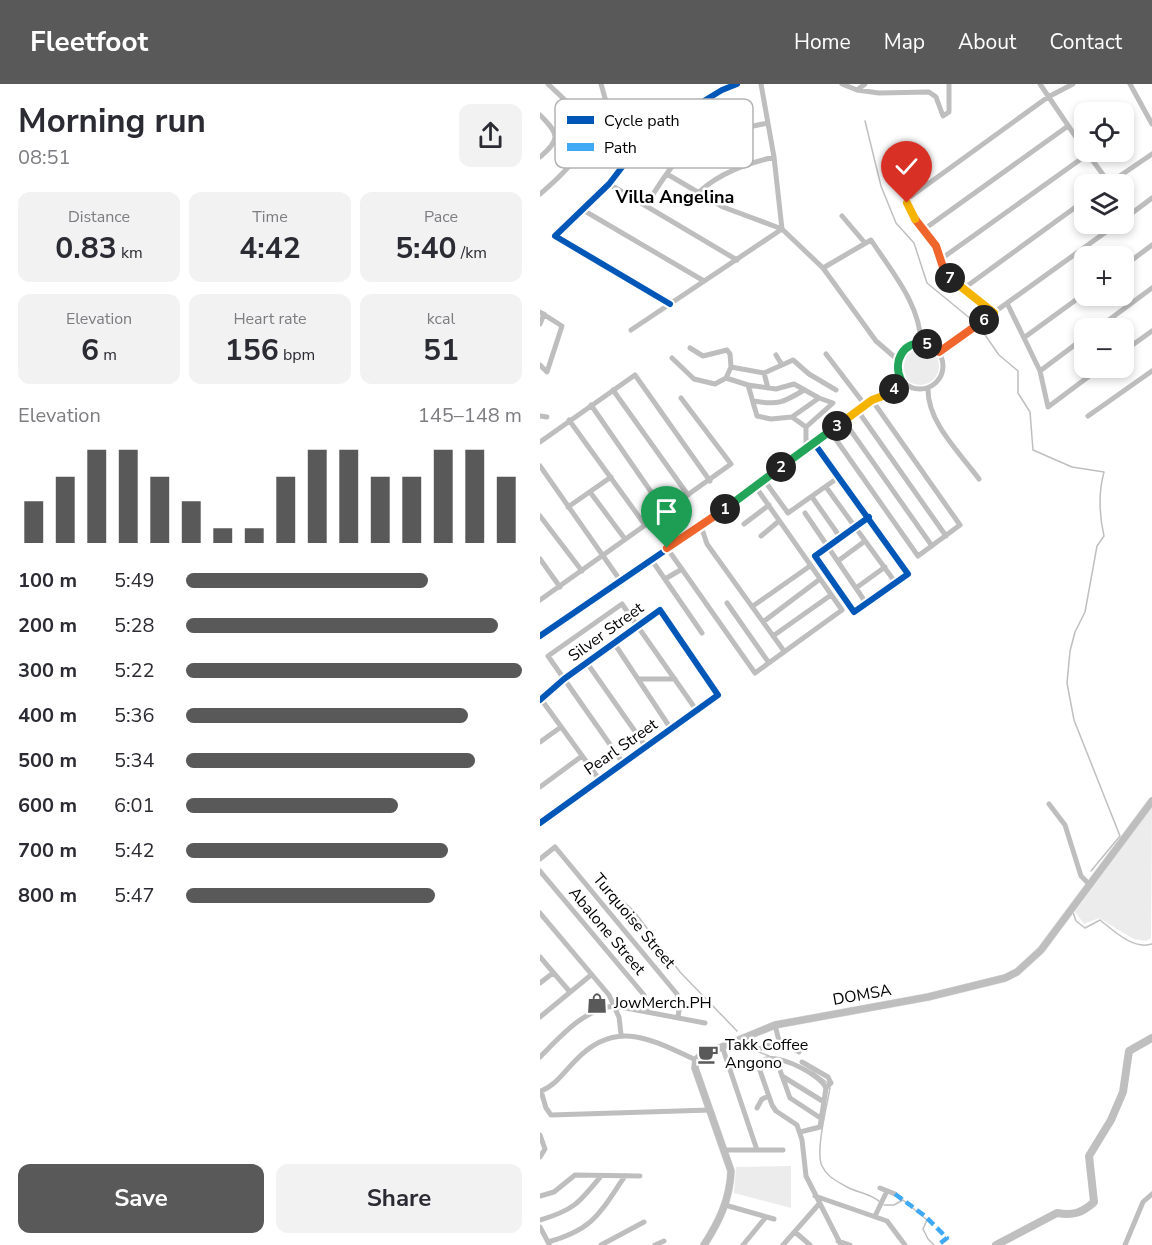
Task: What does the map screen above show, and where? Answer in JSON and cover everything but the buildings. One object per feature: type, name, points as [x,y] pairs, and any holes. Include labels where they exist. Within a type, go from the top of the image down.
[{"type":"main road","name":"DOMSA","points":[[696,1060],[704,1054],[775,1024],[928,997],[1012,975],[1041,950],[1152,801]]},
{"type":"main road","points":[[696,1060],[695,1068],[731,1171],[730,1188],[725,1205],[704,1245]]},
{"type":"street","points":[[548,84],[563,99]]},
{"type":"street","points":[[602,84],[606,99]]},
{"type":"street","points":[[707,99],[737,84]]},
{"type":"street","points":[[761,84],[774,157],[782,229]]},
{"type":"street","points":[[842,84],[858,90],[879,93],[929,92],[936,97],[943,116],[949,112],[949,84]]},
{"type":"street","points":[[858,90],[865,84]]},
{"type":"street","points":[[1040,84],[1074,135]]},
{"type":"street","points":[[994,313],[948,276],[936,246],[909,210],[907,203],[910,197],[1048,97],[1073,84]]},
{"type":"street","points":[[1130,84],[1152,124]]},
{"type":"street","points":[[540,115],[553,129],[555,135]]},
{"type":"street","points":[[753,127],[768,123]]},
{"type":"street","points":[[923,230],[1068,126]]},
{"type":"street","points":[[541,155],[554,145],[555,142]]},
{"type":"street","points":[[1123,174],[1152,154]]},
{"type":"street","points":[[753,163],[774,157]]},
{"type":"street","points":[[941,259],[1074,161]]},
{"type":"street","points":[[540,194],[568,168]]},
{"type":"street","points":[[621,168],[609,184],[555,236],[670,304]]},
{"type":"street","points":[[646,205],[672,168]]},
{"type":"street","points":[[698,192],[718,177],[740,168]]},
{"type":"street","points":[[667,174],[723,207],[782,229],[823,268],[876,341],[898,360]]},
{"type":"street","points":[[609,184],[736,260]]},
{"type":"street","points":[[1134,211],[1152,198]]},
{"type":"street","points":[[963,289],[1074,208]]},
{"type":"street","points":[[583,210],[704,281]]},
{"type":"street","points":[[842,216],[865,243]]},
{"type":"street","points":[[632,330],[782,229]]},
{"type":"street","points":[[939,352],[1103,234]]},
{"type":"street","points":[[823,268],[871,240],[912,304],[920,328],[921,343]]},
{"type":"street","points":[[1134,258],[1152,245]]},
{"type":"street","points":[[1112,318],[1152,288]]},
{"type":"street","points":[[1025,337],[1074,301]]},
{"type":"street","points":[[1007,303],[1040,371],[1048,407],[1087,378]]},
{"type":"street","points":[[540,324],[542,313],[562,328],[547,372],[540,365]]},
{"type":"street","points":[[1134,344],[1152,331]]},
{"type":"street","points":[[921,343],[931,345],[939,352],[943,360],[943,372],[937,382],[928,388],[916,389],[901,380],[897,372],[898,360],[903,350],[921,343]]},
{"type":"street","points":[[1040,371],[1074,346]]},
{"type":"street","points":[[672,358],[694,379],[715,384],[726,378],[731,367],[730,354],[727,350],[703,356],[690,348]]},
{"type":"street","points":[[826,354],[865,405]]},
{"type":"street","points":[[776,355],[782,364]]},
{"type":"street","points":[[731,367],[764,373],[793,360],[809,374],[836,390]]},
{"type":"street","points":[[1088,416],[1152,371]]},
{"type":"street","points":[[764,373],[768,388]]},
{"type":"street","points":[[540,441],[635,375],[710,481]]},
{"type":"street","points":[[726,378],[748,385],[776,389],[794,384],[833,403],[806,427],[806,449]]},
{"type":"street","points":[[540,636],[701,526],[872,400],[891,393],[901,380]]},
{"type":"street","points":[[748,385],[757,416],[792,417],[819,398]]},
{"type":"street","points":[[928,388],[930,408],[979,479]]},
{"type":"street","points":[[613,390],[688,495]]},
{"type":"street","points":[[753,401],[773,405],[782,403],[804,390]]},
{"type":"street","points":[[540,600],[731,464],[681,398]]},
{"type":"street","points":[[830,431],[918,556],[946,536],[960,525],[872,400]]},
{"type":"street","points":[[591,405],[665,512]]},
{"type":"street","points":[[858,411],[946,536]]},
{"type":"street","points":[[540,416],[547,417]]},
{"type":"street","points":[[792,417],[806,427]]},
{"type":"street","points":[[568,420],[645,525]]},
{"type":"street","points":[[844,421],[932,546]]},
{"type":"street","points":[[814,443],[869,517],[908,574],[854,612],[815,556],[869,517]]},
{"type":"street","points":[[540,466],[620,580]]},
{"type":"street","points":[[568,507],[611,477]]},
{"type":"street","points":[[764,480],[788,513],[839,477]]},
{"type":"street","points":[[667,548],[754,673],[769,663],[842,610],[755,486]]},
{"type":"street","points":[[826,487],[895,582]]},
{"type":"street","points":[[590,492],[625,539]]},
{"type":"street","points":[[812,497],[840,537]]},
{"type":"street","points":[[744,524],[769,505]]},
{"type":"street","points":[[805,513],[866,603]]},
{"type":"street","points":[[540,516],[582,572]]},
{"type":"street","points":[[761,536],[779,521]]},
{"type":"street","points":[[701,526],[707,544],[784,651]]},
{"type":"street","points":[[838,561],[865,541]]},
{"type":"street","points":[[540,559],[560,587]]},
{"type":"street","points":[[651,559],[702,633]]},
{"type":"street","points":[[753,606],[810,566]]},
{"type":"street","points":[[856,588],[885,567]]},
{"type":"street","points":[[665,579],[682,568]]},
{"type":"street","points":[[763,622],[820,579]]},
{"type":"street","points":[[773,636],[831,596]]},
{"type":"street","points":[[727,603],[769,663]]},
{"type":"street","points":[[623,763],[548,656],[622,604],[697,711]]},
{"type":"street","name":"Silver Street","points":[[540,699],[660,610],[718,695]]},
{"type":"street","points":[[614,643],[671,729]]},
{"type":"street","points":[[587,663],[646,747]]},
{"type":"street","points":[[638,679],[675,679]]},
{"type":"street","name":"Pearl Street","points":[[540,823],[718,695]]},
{"type":"street","points":[[540,699],[599,779]]},
{"type":"street","points":[[540,742],[561,727]]},
{"type":"street","points":[[540,787],[582,756]]},
{"type":"street","points":[[1048,804],[1065,825],[1081,876],[1089,884]]},
{"type":"street","name":"Turquoise Street","points":[[540,859],[555,847],[677,994],[680,1004],[678,1017]]},
{"type":"street","name":"Abalone Street","points":[[540,871],[644,995],[646,1012]]},
{"type":"street","points":[[540,913],[615,1006],[621,1034]]},
{"type":"street","points":[[540,957],[570,992]]},
{"type":"street","points":[[540,984],[554,973]]},
{"type":"street","points":[[540,1017],[591,975]]},
{"type":"street","points":[[540,1057],[567,1030],[604,1007],[615,1006],[705,1023]]},
{"type":"street","points":[[775,1024],[778,1041]]},
{"type":"street","points":[[696,1060],[660,1043],[621,1034],[595,1042],[550,1087],[541,1091],[546,1108],[551,1115],[710,1110]]},
{"type":"street","points":[[759,1049],[778,1041]]},
{"type":"street","points":[[778,1041],[799,1052]]},
{"type":"street","points":[[722,1046],[758,1150]]},
{"type":"street","points":[[826,1088],[822,1081],[798,1067],[776,1059],[765,1059],[758,1065],[776,1111],[797,1125],[806,1176],[819,1204],[840,1243],[850,1245]]},
{"type":"street","points":[[776,1059],[790,1098],[822,1119]]},
{"type":"street","points":[[800,1132],[820,1127],[826,1088],[831,1083],[828,1077],[802,1062]]},
{"type":"street","points":[[782,1076],[824,1102]]},
{"type":"street","points":[[757,1108],[762,1099],[769,1096]]},
{"type":"street","points":[[540,1135],[545,1149],[540,1156]]},
{"type":"street","points":[[725,1150],[783,1150]]},
{"type":"street","points":[[540,1196],[554,1192],[575,1175],[640,1176]]},
{"type":"street","points":[[540,1220],[566,1211],[580,1203],[601,1176]]},
{"type":"street","points":[[540,1227],[549,1244],[572,1235],[594,1222],[625,1176]]},
{"type":"street","points":[[880,1188],[895,1194]]},
{"type":"street","points":[[875,1216],[887,1191]]},
{"type":"street","points":[[1125,1245],[1143,1202],[1152,1194]]},
{"type":"street","points":[[815,1196],[875,1216],[892,1226],[902,1244]]},
{"type":"street","points":[[783,1245],[819,1204]]},
{"type":"street","points":[[725,1205],[774,1219]]},
{"type":"street","points":[[743,1245],[766,1217]]},
{"type":"street","points":[[601,1245],[644,1222]]},
{"type":"street","points":[[795,1232],[810,1245]]},
{"type":"street","points":[[655,1245],[664,1241]]},
{"type":"shaded area","points":[[920,347],[933,353],[939,366],[933,379],[920,385],[907,379],[901,366],[907,353]]},
{"type":"shaded area","points":[[1152,807],[1151,938],[1146,941],[1134,939],[1099,918],[1084,924],[1075,912]]},
{"type":"shaded area","points":[[791,1166],[791,1208],[734,1193],[736,1167]]},
{"type":"waterway","points":[[865,121],[881,186],[896,223],[914,243],[927,283],[972,320]]},
{"type":"waterway","points":[[983,332],[999,355],[1018,371],[1018,393],[1030,412],[1033,450],[1072,467],[1104,472],[1100,504],[1104,536],[1097,546],[1085,612],[1075,632],[1070,651],[1067,683],[1074,720],[1120,836],[1091,871]]},
{"type":"waterway","points":[[604,884],[634,911],[680,972],[737,1031]]},
{"type":"waterway","points":[[1073,912],[1076,921],[1085,928],[1100,920],[1131,942],[1152,944]]},
{"type":"waterway","points":[[996,1245],[1057,1213],[1077,1213],[1094,1202],[1089,1156],[1111,1120],[1123,1092],[1129,1051],[1152,1038]]},
{"type":"waterway","points":[[748,1043],[754,1050],[769,1056]]},
{"type":"waterway","points":[[813,1072],[828,1083]]},
{"type":"waterway","points":[[830,1088],[821,1140],[822,1166],[836,1181],[880,1202]]},
{"type":"waterway","points":[[884,1205],[894,1205],[903,1200],[927,1220],[923,1229],[934,1245]]},
{"type":"marked path","points":[[895,1194],[925,1216],[947,1238],[938,1245]]},
{"type":"cycle path","points":[[707,99],[737,84]]},
{"type":"cycle path","points":[[621,168],[609,184],[555,236],[670,304]]},
{"type":"cycle path","points":[[540,636],[701,526],[872,400],[891,393],[901,380]]},
{"type":"cycle path","points":[[814,443],[908,574],[854,612],[815,556],[869,517]]},
{"type":"cycle path","points":[[540,700],[564,679],[660,610],[718,695],[540,823]]},
{"type":"place","name":"JowMerch.PH","points":[[597,1003]]},
{"type":"place","name":"Takk Coffee Angono","points":[[708,1054]]},
{"type":"district","name":"Villa Angelina","points":[[675,197]]},
{"type":"route","points":[[667,548],[701,526],[872,400],[891,393],[901,380],[897,372],[898,360],[903,350],[921,343],[931,345],[939,352],[994,313],[948,276],[944,270],[940,253],[909,210],[907,203]]}]
